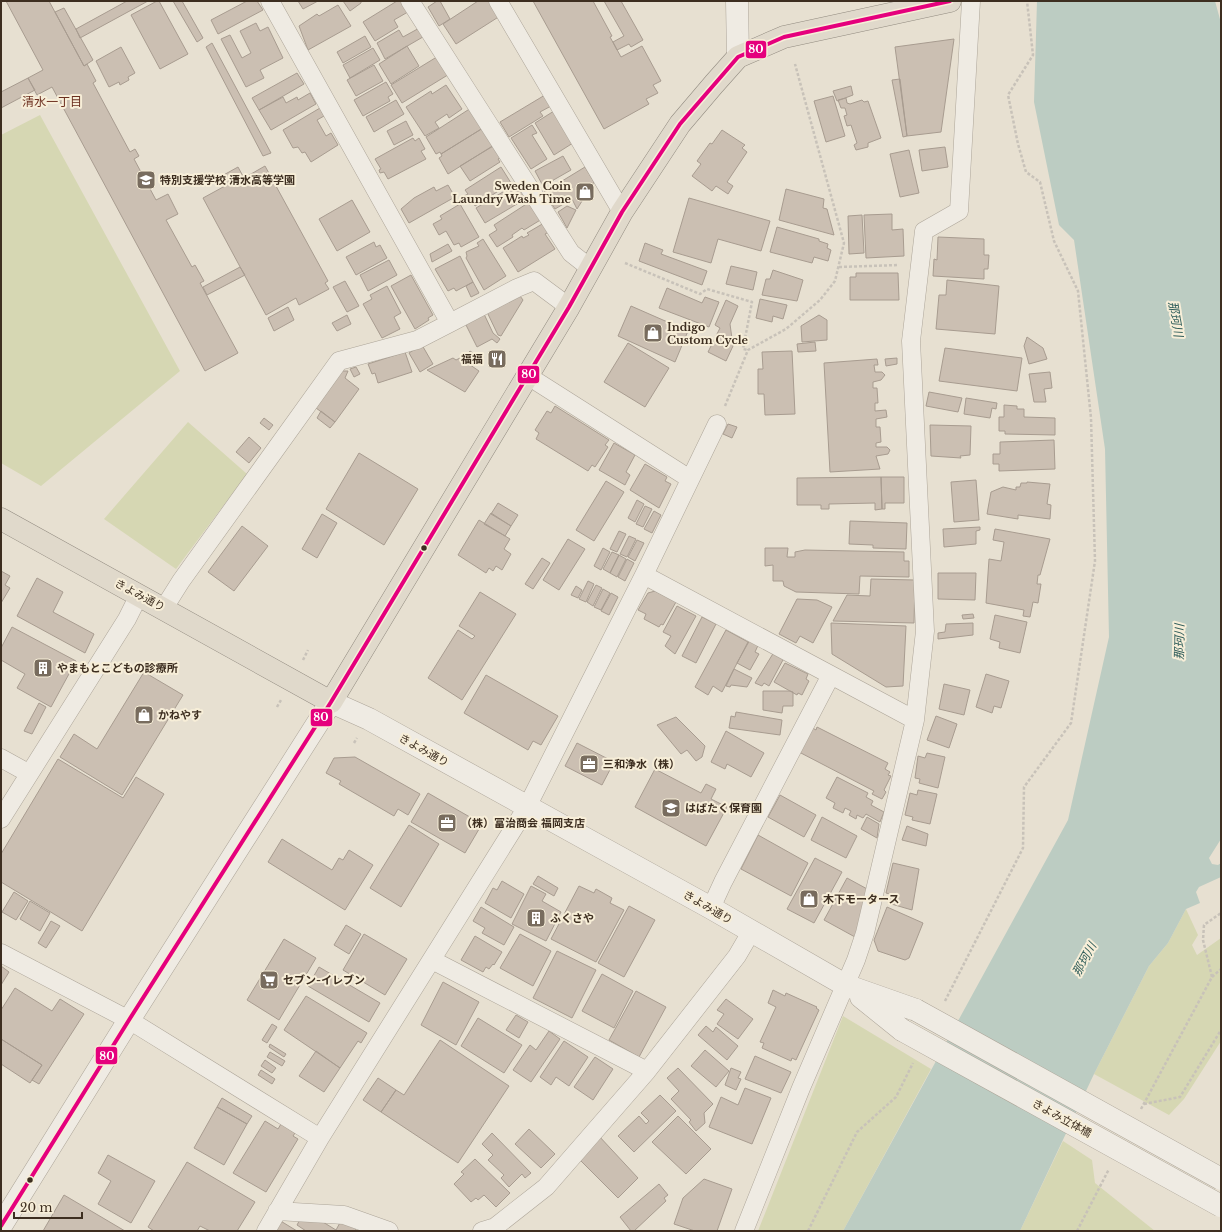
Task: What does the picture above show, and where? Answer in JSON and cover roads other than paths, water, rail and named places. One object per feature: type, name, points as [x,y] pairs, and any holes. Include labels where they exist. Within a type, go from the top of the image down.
[{"type":"highway","points":[[331,702],[569,308],[622,212],[680,124],[738,57],[784,37],[950,1]]},
{"type":"highway","name":"きよみ通り","points":[[1,519],[164,608],[331,702]]},
{"type":"street","points":[[270,1],[450,323]]},
{"type":"street","points":[[410,1],[572,253],[590,268]]},
{"type":"street","points":[[498,1],[622,212]]},
{"type":"street","points":[[737,1],[738,57]]},
{"type":"street","points":[[744,1231],[801,1088],[846,985],[865,933],[915,720],[926,630],[911,341],[924,231],[959,211],[971,1]]},
{"type":"street","points":[[164,608],[181,581],[339,361],[417,340],[517,288],[534,282],[569,308]]},
{"type":"street","points":[[528,376],[690,479]]},
{"type":"street","points":[[266,1231],[320,1138],[528,807],[644,575],[717,424]]},
{"type":"street","points":[[644,575],[915,720]]},
{"type":"street","points":[[1,819],[28,773],[127,619],[140,595]]},
{"type":"street","points":[[711,908],[723,882],[831,675]]},
{"type":"street","points":[[1,1226],[129,1020],[331,702]]},
{"type":"street","name":"きよみ通り","points":[[331,702],[369,720],[528,807],[711,908],[846,985],[916,1010],[1221,1179]]},
{"type":"street","points":[[1,758],[28,773]]},
{"type":"street","points":[[482,1231],[496,1227],[546,1187],[647,1071],[737,956],[751,932]]},
{"type":"street","points":[[1,953],[129,1020],[320,1138]]},
{"type":"street","points":[[432,960],[647,1071]]},
{"type":"street","name":"きよみ通り","points":[[846,985],[902,1030]]},
{"type":"street","name":"きよみ立体橋","points":[[902,1030],[1221,1206]]},
{"type":"street","points":[[278,1211],[344,1215],[389,1231]]},
{"type":"water","name":"那珂川","points":[[1037,1],[1215,1],[1221,23],[1221,839],[1209,858],[1212,864],[1218,865],[1221,863],[1221,877],[1199,887],[1196,892],[1200,903],[1186,909],[1168,943],[1149,966],[1094,1074],[1020,1231],[843,1231],[1068,820],[1109,637],[1105,449],[1074,240],[1059,225],[1034,102]]},
{"type":"place","name":"特別支援学校 清水高等学園","points":[[146,180]]},
{"type":"place","name":"Sweden Coin Laundry Wash Time","points":[[585,192]]},
{"type":"place","name":"Indigo Custom Cycle","points":[[653,333]]},
{"type":"place","name":"福福","points":[[497,359]]},
{"type":"place","name":"やまもとこどもの診療所","points":[[43,668]]},
{"type":"place","name":"かねやす","points":[[144,715]]},
{"type":"place","name":"三和浄水（株）","points":[[589,764]]},
{"type":"place","name":"はばたく保育園","points":[[671,808]]},
{"type":"place","name":"（株）冨治商会 福岡支店","points":[[447,823]]},
{"type":"place","name":"木下モータース","points":[[809,899]]},
{"type":"place","name":"ふくさや","points":[[536,918]]},
{"type":"place","name":"セブン-イレブン","points":[[269,980]]},
{"type":"district","name":"清水一丁目","points":[[52,101]]}]
